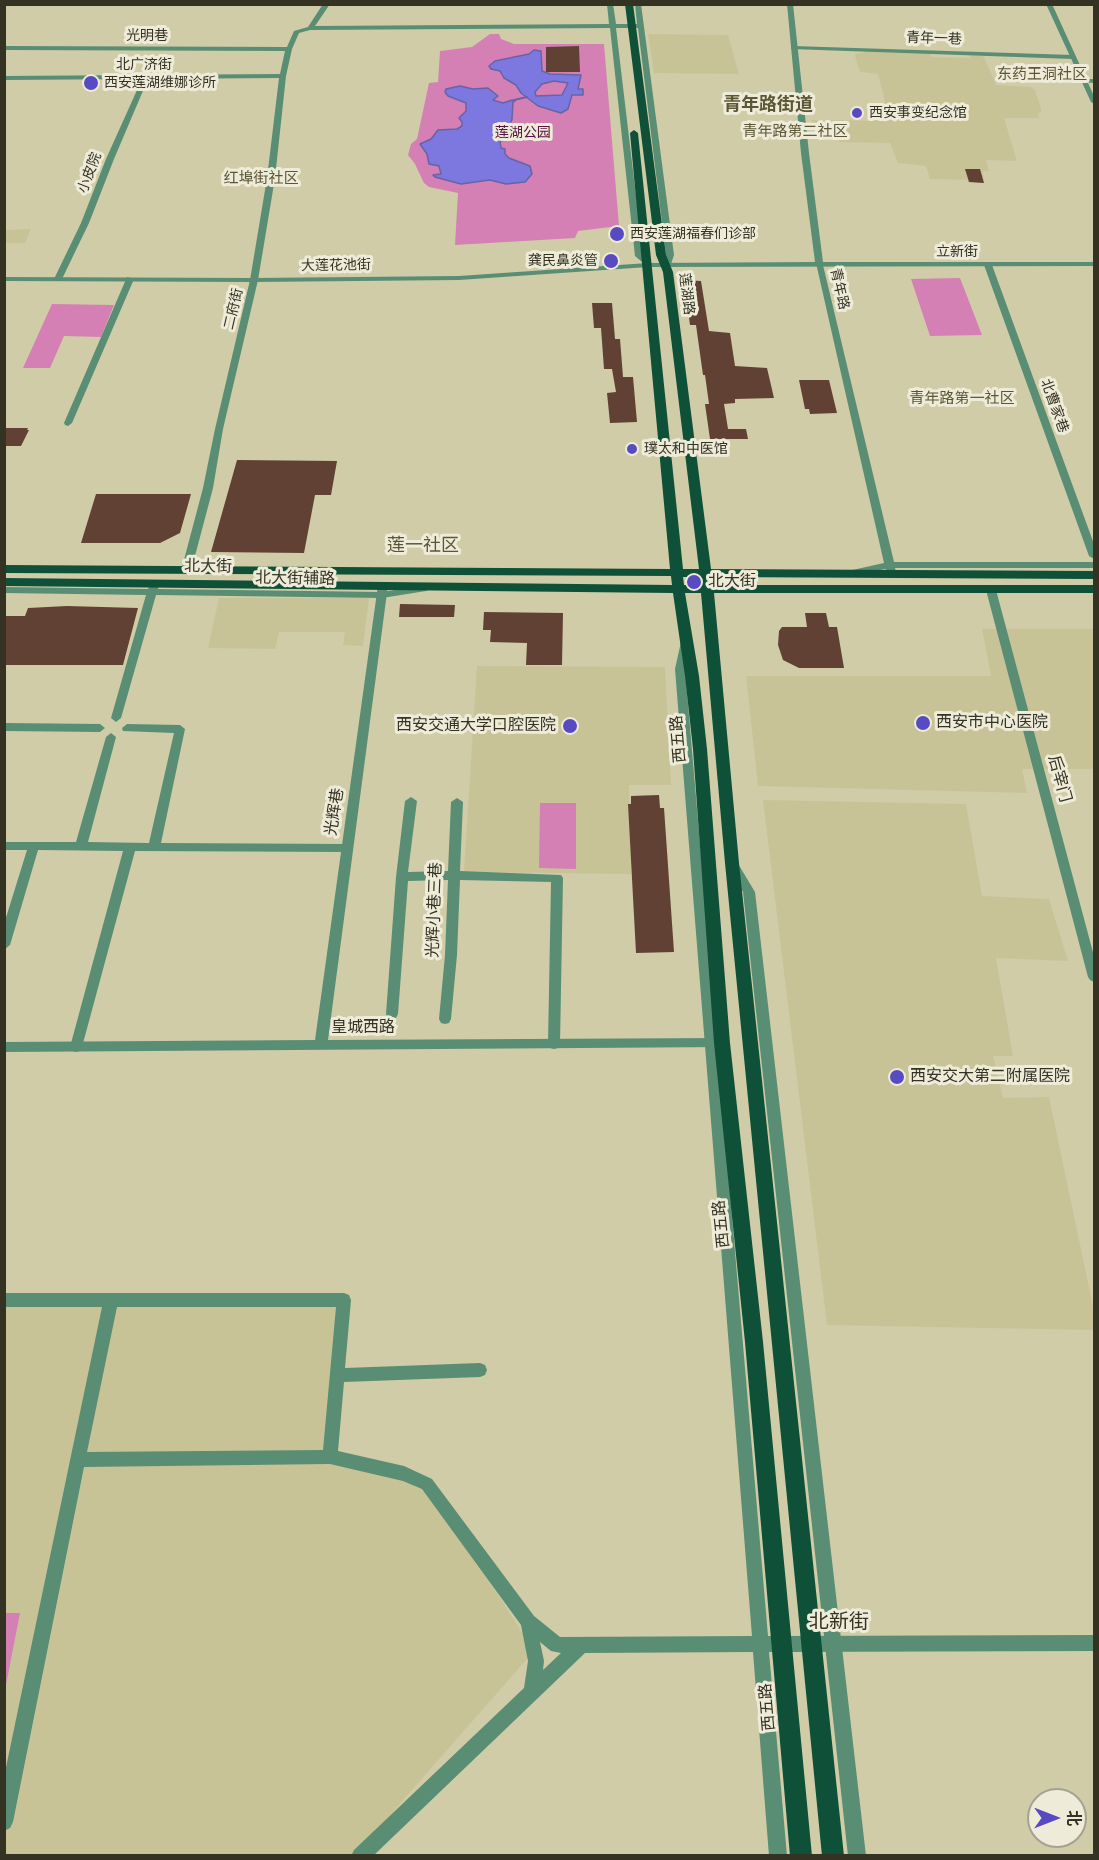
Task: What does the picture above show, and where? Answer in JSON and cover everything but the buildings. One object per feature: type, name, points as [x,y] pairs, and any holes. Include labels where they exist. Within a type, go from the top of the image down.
[{"type":"main road","name":"莲湖路","points":[[620,4],[627,26],[661,255],[667,265],[706,581]]},
{"type":"main road","name":"莲湖路","points":[[629,4],[627,26],[679,581]]},
{"type":"main road","name":"北大街","points":[[4,567],[416,572],[679,581]]},
{"type":"main road","name":"北大街","points":[[706,581],[844,575],[891,570],[1095,575]]},
{"type":"main road","name":"北大街","points":[[4,582],[153,587],[382,590],[440,585],[679,581],[991,590],[1095,589]]},
{"type":"main road","name":"西五路","points":[[679,581],[700,749],[717,1043],[754,1342],[801,1856]]},
{"type":"main road","points":[[706,581],[732,863],[833,1856]]},
{"type":"street","points":[[310,28],[327,4]]},
{"type":"street","points":[[610,4],[627,26]]},
{"type":"street","points":[[627,26],[638,4]]},
{"type":"street","name":"青年路","points":[[790,4],[793,48],[819,265],[891,570]]},
{"type":"street","points":[[1049,4],[1095,102]]},
{"type":"street","points":[[289,48],[296,32],[310,28],[627,26]]},
{"type":"street","name":"光明巷","points":[[4,48],[289,48]]},
{"type":"street","name":"二府街","points":[[186,569],[208,488],[219,429],[254,280],[289,48]]},
{"type":"street","name":"青年一巷","points":[[793,48],[1073,57]]},
{"type":"street","name":"北广济街","points":[[5,79],[283,76]]},
{"type":"street","name":"小皮院","points":[[58,279],[85,223],[146,77]]},
{"type":"street","points":[[1084,81],[1095,81]]},
{"type":"street","name":"立新街","points":[[667,265],[1095,264]]},
{"type":"street","name":"大莲花池街","points":[[4,279],[254,280],[469,277],[667,265]]},
{"type":"street","name":"北曹家巷","points":[[988,265],[1095,556]]},
{"type":"street","points":[[68,423],[130,279]]},
{"type":"street","points":[[891,570],[1095,565]]},
{"type":"street","points":[[4,590],[153,587],[116,718]]},
{"type":"street","name":"光辉巷","points":[[321,1044],[347,848],[368,714],[382,590]]},
{"type":"street","name":"后宰门","points":[[991,590],[1095,977]]},
{"type":"street","points":[[116,718],[125,721],[127,728],[121,735],[111,737],[101,735],[100,728],[105,721],[116,718]]},
{"type":"street","points":[[4,727],[100,728]]},
{"type":"street","points":[[127,728],[180,729],[154,847]]},
{"type":"street","points":[[81,846],[111,737]]},
{"type":"street","points":[[392,1014],[402,877],[411,801]]},
{"type":"street","name":"光辉小巷三巷","points":[[445,1019],[457,802]]},
{"type":"street","points":[[4,846],[347,848]]},
{"type":"street","points":[[4,945],[34,846]]},
{"type":"street","points":[[76,1047],[130,847]]},
{"type":"street","points":[[732,863],[749,892],[857,1856]]},
{"type":"street","points":[[402,877],[453,875],[557,878],[554,1044]]},
{"type":"street","points":[[717,1043],[778,1856]]},
{"type":"street","name":"皇城西路","points":[[4,1047],[717,1043]]},
{"type":"street","points":[[4,1822],[111,1299]]},
{"type":"street","points":[[4,1300],[344,1300],[330,1457]]},
{"type":"street","points":[[337,1375],[480,1370]]},
{"type":"street","points":[[78,1460],[330,1457],[404,1474],[426,1484],[528,1622],[536,1661],[532,1693]]},
{"type":"street","name":"北新街","points":[[528,1622],[557,1645],[1095,1644]]},
{"type":"street","points":[[360,1856],[583,1644]]},
{"type":"shaded area","points":[[648,34],[728,35],[739,74],[654,73]]},
{"type":"shaded area","points":[[534,50],[541,51],[542,71],[550,74],[581,75],[578,89],[583,89],[583,95],[572,95],[568,109],[561,113],[538,106],[521,93],[516,85],[504,78],[500,71],[491,69],[489,66],[495,61],[529,54]],"holes":[[[554,81],[568,83],[562,95],[536,96],[535,92],[542,84]]]},
{"type":"shaded area","points":[[870,51],[930,53],[931,57],[983,56],[995,85],[1031,87],[1035,90],[1041,108],[1041,113],[1038,113],[1039,118],[1004,118],[1017,161],[986,160],[989,171],[983,171],[984,183],[968,180],[930,179],[926,166],[898,163],[890,143],[839,142],[838,131],[845,129],[811,128],[812,120],[887,121],[878,74],[860,72],[856,60],[855,54]]},
{"type":"shaded area","name":"莲湖公园","points":[[460,86],[473,89],[488,88],[498,96],[493,100],[503,103],[515,101],[505,140],[500,141],[501,148],[505,149],[505,154],[509,158],[530,166],[532,174],[525,182],[506,184],[490,180],[461,184],[433,175],[441,174],[439,166],[429,164],[427,154],[420,144],[431,139],[438,130],[457,129],[462,126],[459,118],[466,111],[466,103],[448,96],[445,92],[446,89]]},
{"type":"shaded area","points":[[31,229],[25,243],[5,243],[5,230]]},
{"type":"shaded area","points":[[219,598],[369,598],[363,646],[343,645],[345,632],[279,632],[275,649],[208,648]]},
{"type":"shaded area","name":"西安市中心医院","points":[[982,629],[1094,629],[1094,769],[1022,769],[1027,793],[758,786],[746,676],[991,676]]},
{"type":"shaded area","name":"西安交通大学口腔医院","points":[[477,666],[665,667],[671,785],[629,785],[631,874],[464,872]]},
{"type":"shaded area","name":"西安交大第二附属医院","points":[[763,800],[966,804],[982,896],[1049,899],[1068,961],[996,958],[1013,1056],[993,1056],[1003,1098],[1049,1097],[1094,1311],[1094,1330],[827,1325]]},
{"type":"shaded area","points":[[5,1297],[344,1300],[330,1457],[427,1484],[534,1651],[355,1855],[5,1856]]},
{"type":"green space","name":"莲湖公园","points":[[490,34],[499,34],[501,39],[514,44],[604,44],[619,226],[578,231],[575,238],[455,245],[458,193],[429,187],[424,183],[408,155],[411,144],[417,139],[429,83],[438,82],[440,51],[472,47]]},
{"type":"green space","points":[[960,278],[982,335],[930,336],[911,279]]},
{"type":"green space","points":[[52,304],[114,305],[101,337],[64,336],[50,368],[23,368]]},
{"type":"green space","points":[[540,803],[576,803],[576,869],[539,868]]},
{"type":"green space","points":[[4,1613],[20,1613],[5,1690]]},
{"type":"waterway","points":[[514,100],[527,97]]},
{"type":"place","name":"西安莲湖维娜诊所","points":[[91,83]]},
{"type":"place","name":"西安事变纪念馆","points":[[857,113]]},
{"type":"place","name":"西安莲湖福春们诊部","points":[[617,234]]},
{"type":"place","name":"龚民鼻炎管","points":[[611,261]]},
{"type":"place","name":"璞太和中医馆","points":[[632,449]]},
{"type":"place","name":"北大街","points":[[694,582]]},
{"type":"place","name":"西安市中心医院","points":[[923,723]]},
{"type":"place","name":"西安交通大学口腔医院","points":[[570,726]]},
{"type":"place","name":"西安交大第二附属医院","points":[[897,1077]]},
{"type":"district","name":"东药王洞社区","points":[[1042,75]]},
{"type":"district","name":"青年路街道","points":[[768,105]]},
{"type":"district","name":"青年路第二社区","points":[[795,132]]},
{"type":"district","name":"红埠街社区","points":[[261,179]]},
{"type":"district","name":"青年路第一社区","points":[[962,399]]},
{"type":"district","name":"莲一社区","points":[[423,546]]}]
